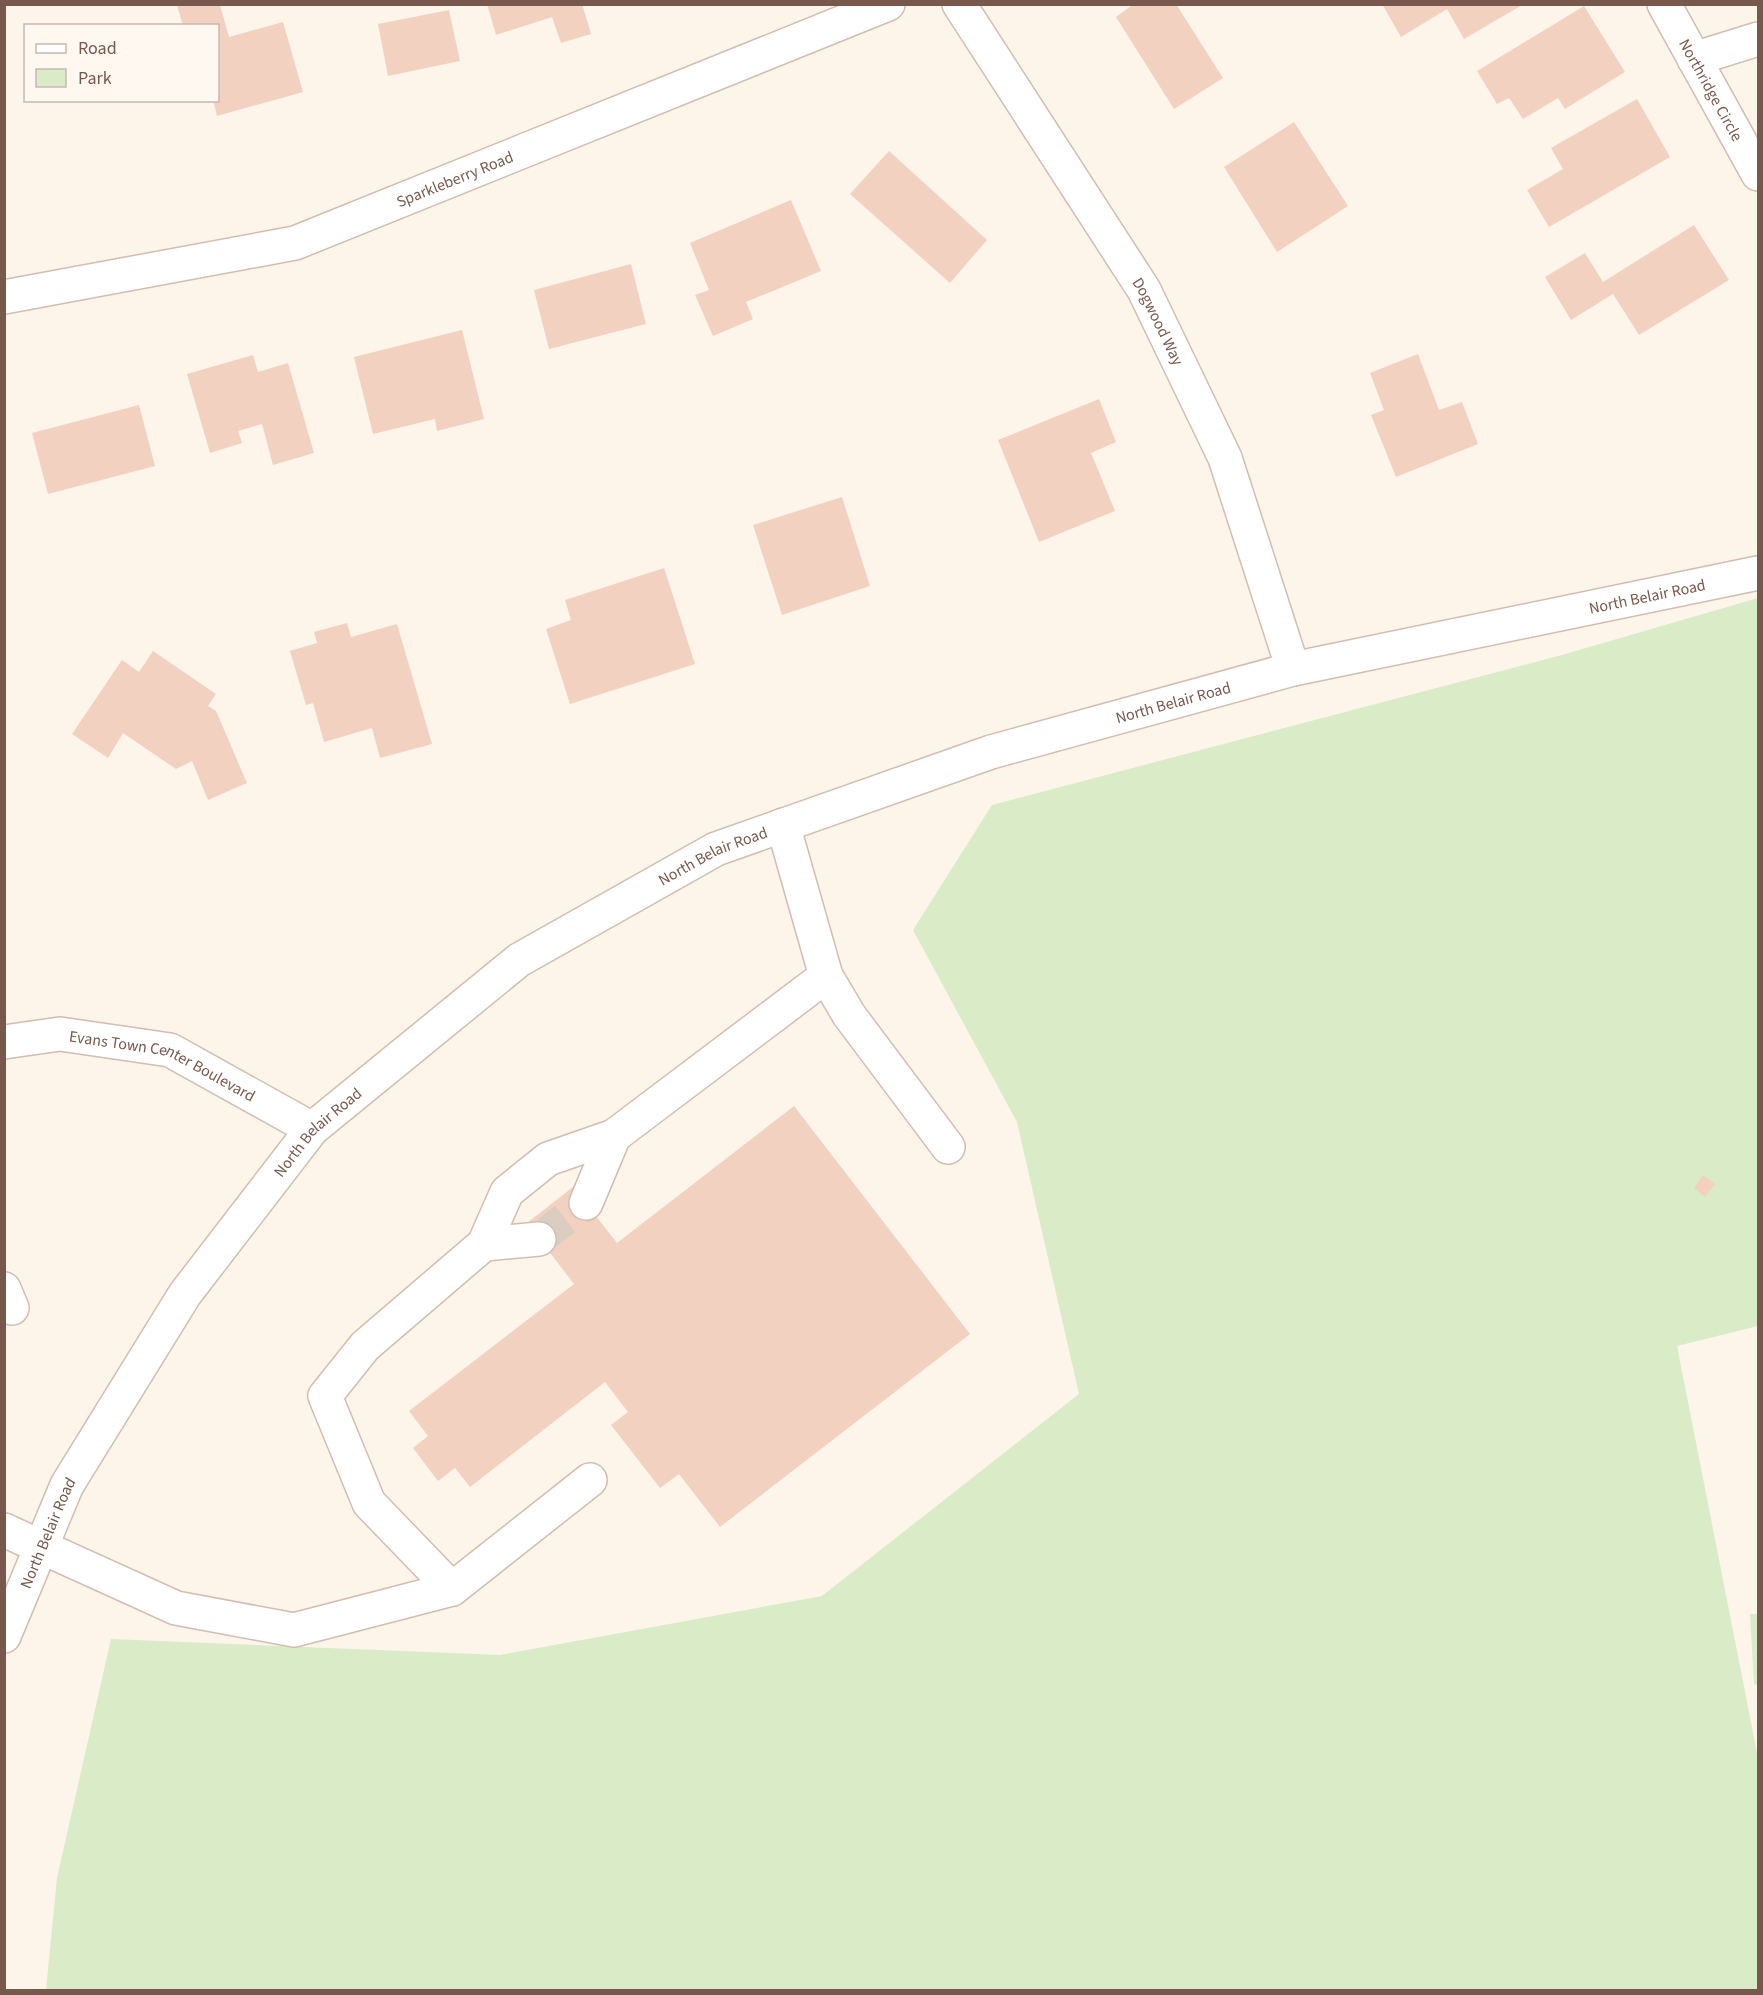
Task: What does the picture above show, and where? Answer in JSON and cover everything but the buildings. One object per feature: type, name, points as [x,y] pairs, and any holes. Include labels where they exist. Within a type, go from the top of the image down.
[{"type":"street","name":"Sparkleberry Road","points":[[4,297],[295,243],[888,4]]},
{"type":"street","name":"Dogwood Way","points":[[959,4],[1144,290],[1225,458],[1293,669]]},
{"type":"street","name":"Northridge Circle","points":[[1664,4],[1758,174]]},
{"type":"street","points":[[1694,59],[1758,39]]},
{"type":"street","name":"North Belair Road","points":[[4,1636],[67,1485],[185,1294],[312,1129],[519,960],[716,849],[991,752],[1293,669],[1758,573]]},
{"type":"street","points":[[783,825],[826,976],[849,1015],[948,1148]]},
{"type":"street","points":[[452,1589],[369,1503],[325,1396],[365,1346],[484,1244],[507,1192],[548,1158],[614,1136],[826,976]]},
{"type":"street","name":"Evans Town Center Boulevard","points":[[4,1042],[60,1034],[170,1050],[312,1129]]},
{"type":"street","points":[[586,1203],[614,1136]]},
{"type":"street","points":[[484,1244],[539,1239]]},
{"type":"street","points":[[4,1530],[177,1608],[294,1630],[452,1589],[590,1480]]},
{"type":"green space","points":[[1758,598],[1758,1326],[1677,1346],[1758,1758],[1758,1990],[46,1990],[57,1878],[111,1639],[500,1655],[822,1596],[1079,1394],[1017,1122],[913,930],[992,805],[1562,655]]},
{"type":"green space","points":[[1750,1614],[1758,1614],[1758,1685],[1754,1684]]},
{"type":"tunnel","points":[[539,1239],[586,1203]]}]
